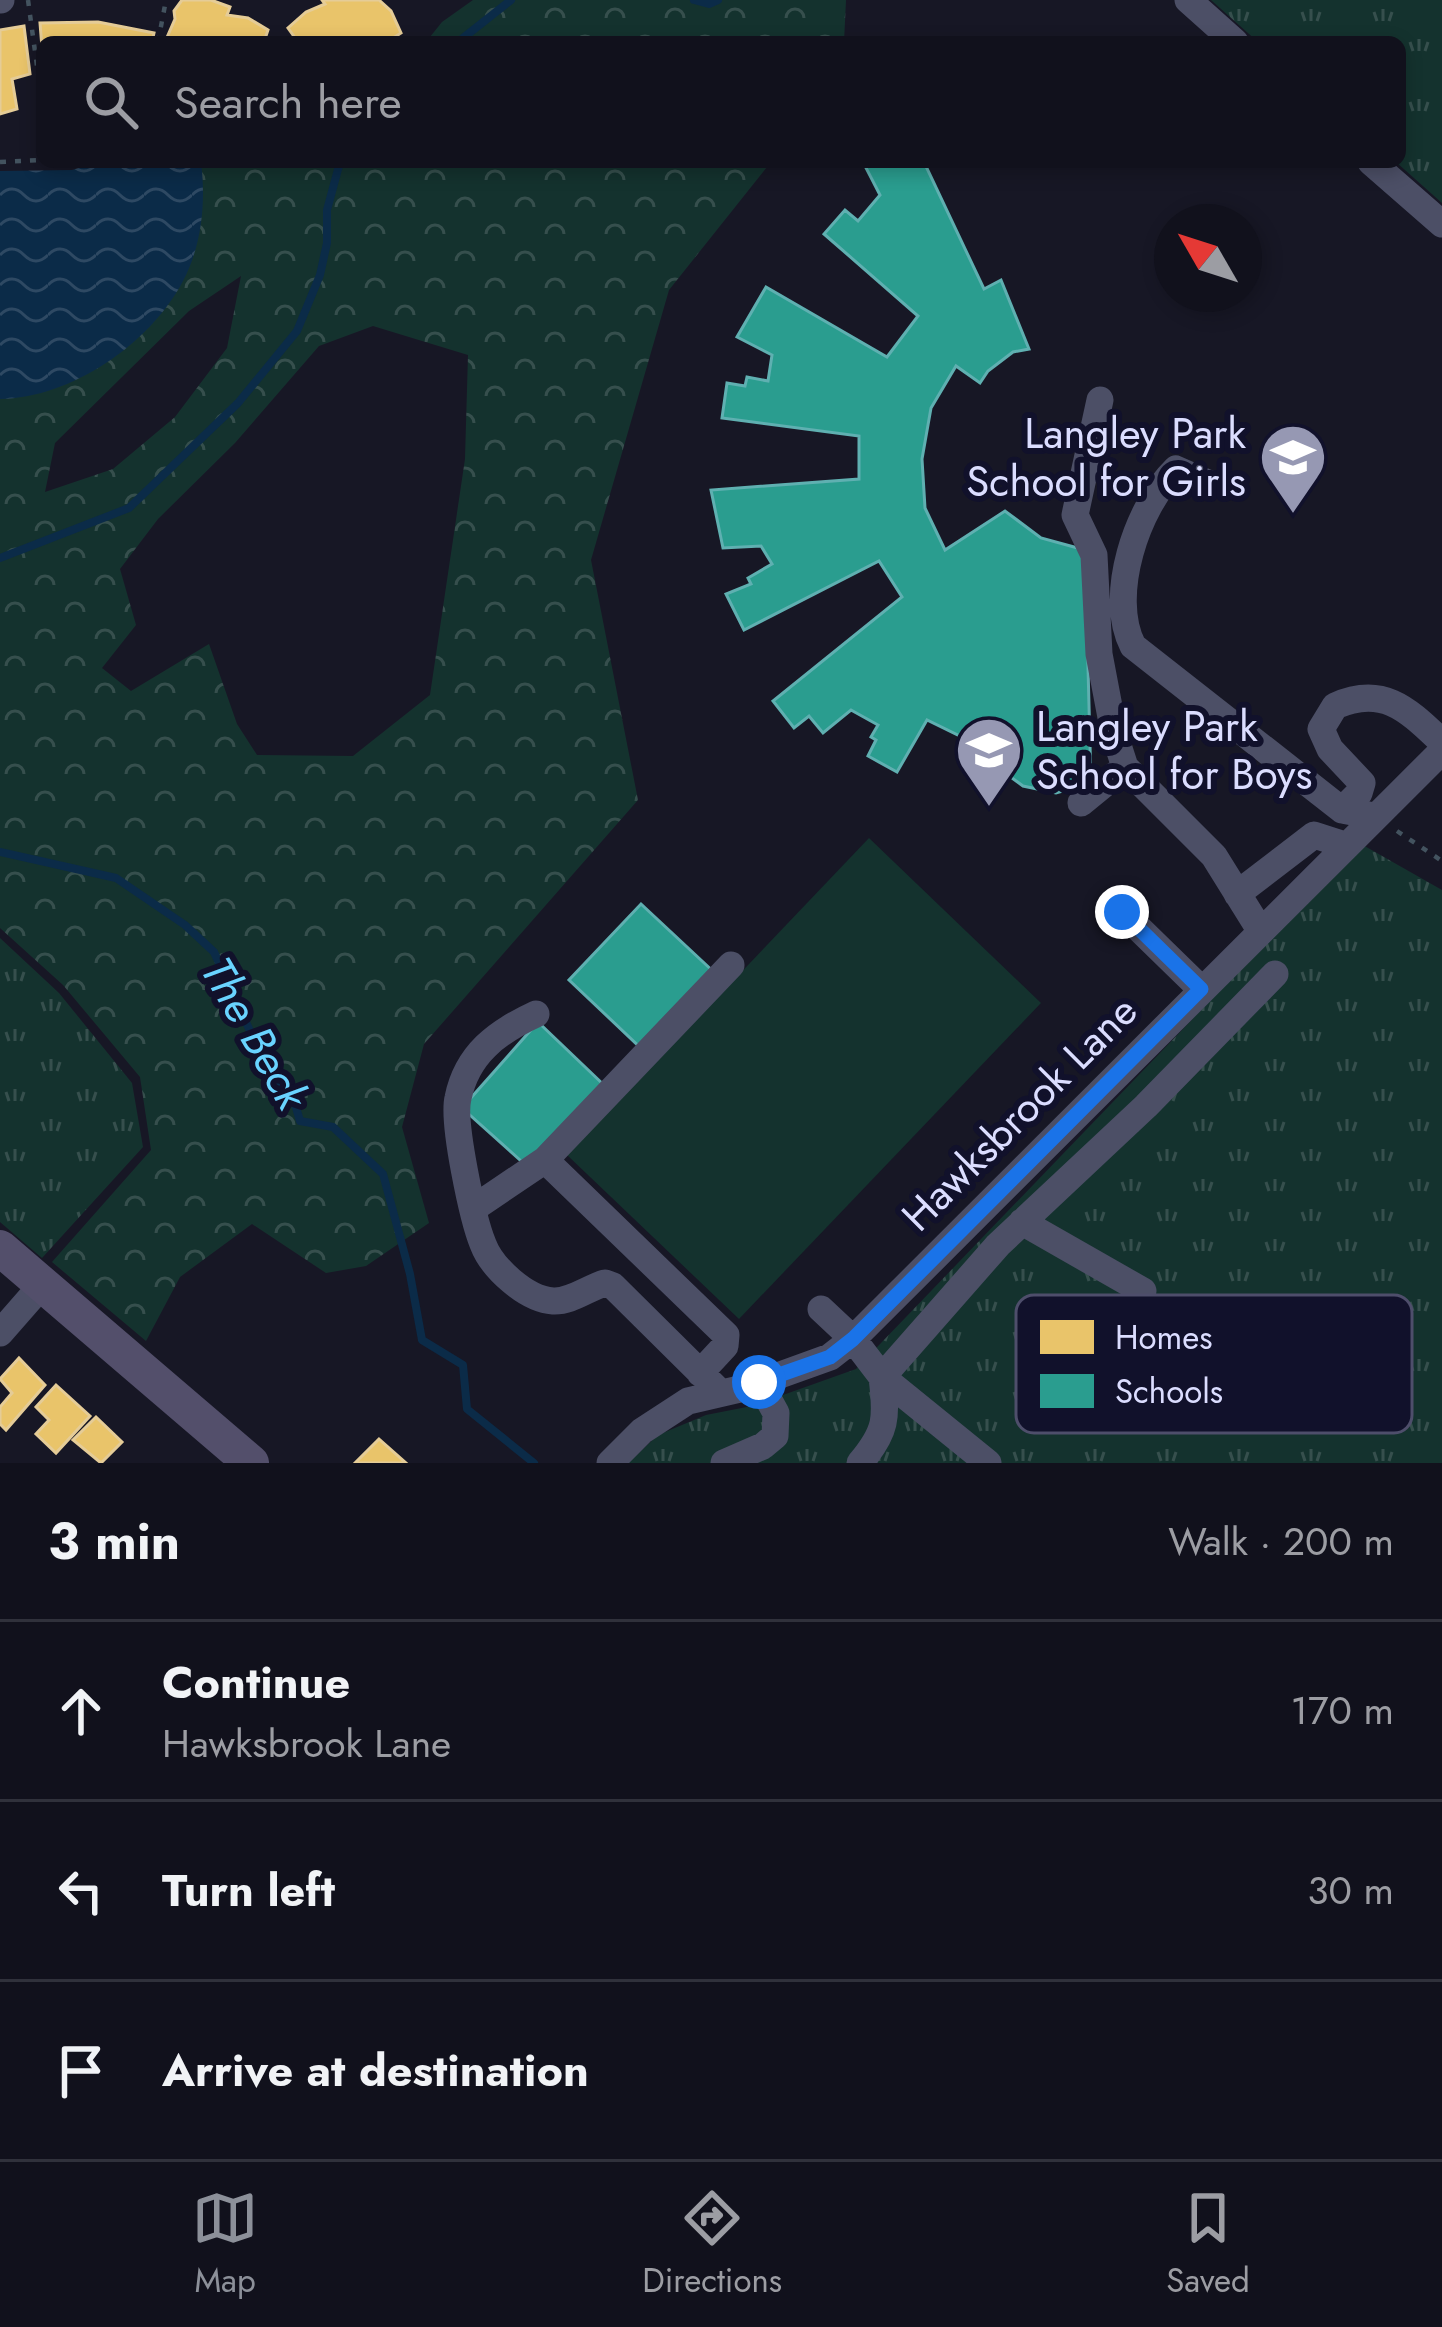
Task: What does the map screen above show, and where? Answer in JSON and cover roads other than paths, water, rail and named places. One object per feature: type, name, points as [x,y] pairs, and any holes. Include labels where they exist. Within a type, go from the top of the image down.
[{"type":"main road","points":[[0,1248],[251,1463]]},
{"type":"street","points":[[1187,0],[1228,36]]},
{"type":"street","points":[[1378,168],[1442,224]]},
{"type":"street","points":[[1100,400],[1075,515],[1094,555],[1099,654],[1114,733],[1125,767],[1191,830],[1260,930]]},
{"type":"street","points":[[1208,483],[1176,469],[1160,491],[1135,543],[1122,613],[1125,631],[1133,646],[1342,811],[1374,816]]},
{"type":"street","points":[[1342,811],[1362,783],[1324,740],[1321,729],[1335,706],[1360,699],[1396,702],[1442,742]]},
{"type":"street","name":"Hawksbrook Lane","points":[[623,1459],[642,1431],[688,1401],[830,1357],[853,1339],[1442,751]]},
{"type":"street","points":[[1081,803],[1125,767]]},
{"type":"street","points":[[1238,894],[1314,835],[1345,845]]},
{"type":"street","points":[[1122,912],[1201,989]]},
{"type":"street","points":[[474,1208],[545,1160],[731,965]]},
{"type":"street","points":[[860,1463],[882,1433],[887,1417],[882,1377],[935,1314],[1275,974]]},
{"type":"street","points":[[536,1014],[485,1044],[473,1059],[457,1101],[457,1122],[483,1245],[496,1266],[536,1297],[554,1301],[598,1285],[613,1286],[721,1393]]},
{"type":"street","points":[[545,1160],[726,1335],[725,1346],[700,1373]]},
{"type":"street","points":[[1022,1222],[1144,1291]]},
{"type":"street","points":[[0,1334],[42,1285]]},
{"type":"street","points":[[821,1309],[853,1339],[882,1377],[988,1463]]},
{"type":"street","points":[[724,1463],[764,1446],[775,1436],[776,1413],[759,1382]]},
{"type":"water","points":[[201,168],[201,223],[195,253],[169,304],[129,346],[54,389],[0,399],[0,171]]},
{"type":"waterway","points":[[466,36],[511,0]]},
{"type":"waterway","points":[[694,0],[709,4],[718,0]]},
{"type":"waterway","points":[[0,558],[129,508],[238,403],[297,331],[320,275],[327,210],[338,168]]},
{"type":"waterway","name":"The Beck","points":[[0,852],[116,878],[185,925],[214,952],[261,1055],[295,1104],[300,1121],[333,1127],[383,1174],[422,1340],[463,1365],[467,1409],[534,1463]]},
{"type":"place","name":"Langley Park School for Girls","points":[[1293,516]]},
{"type":"place","name":"Langley Park School for Boys","points":[[989,809]]}]
